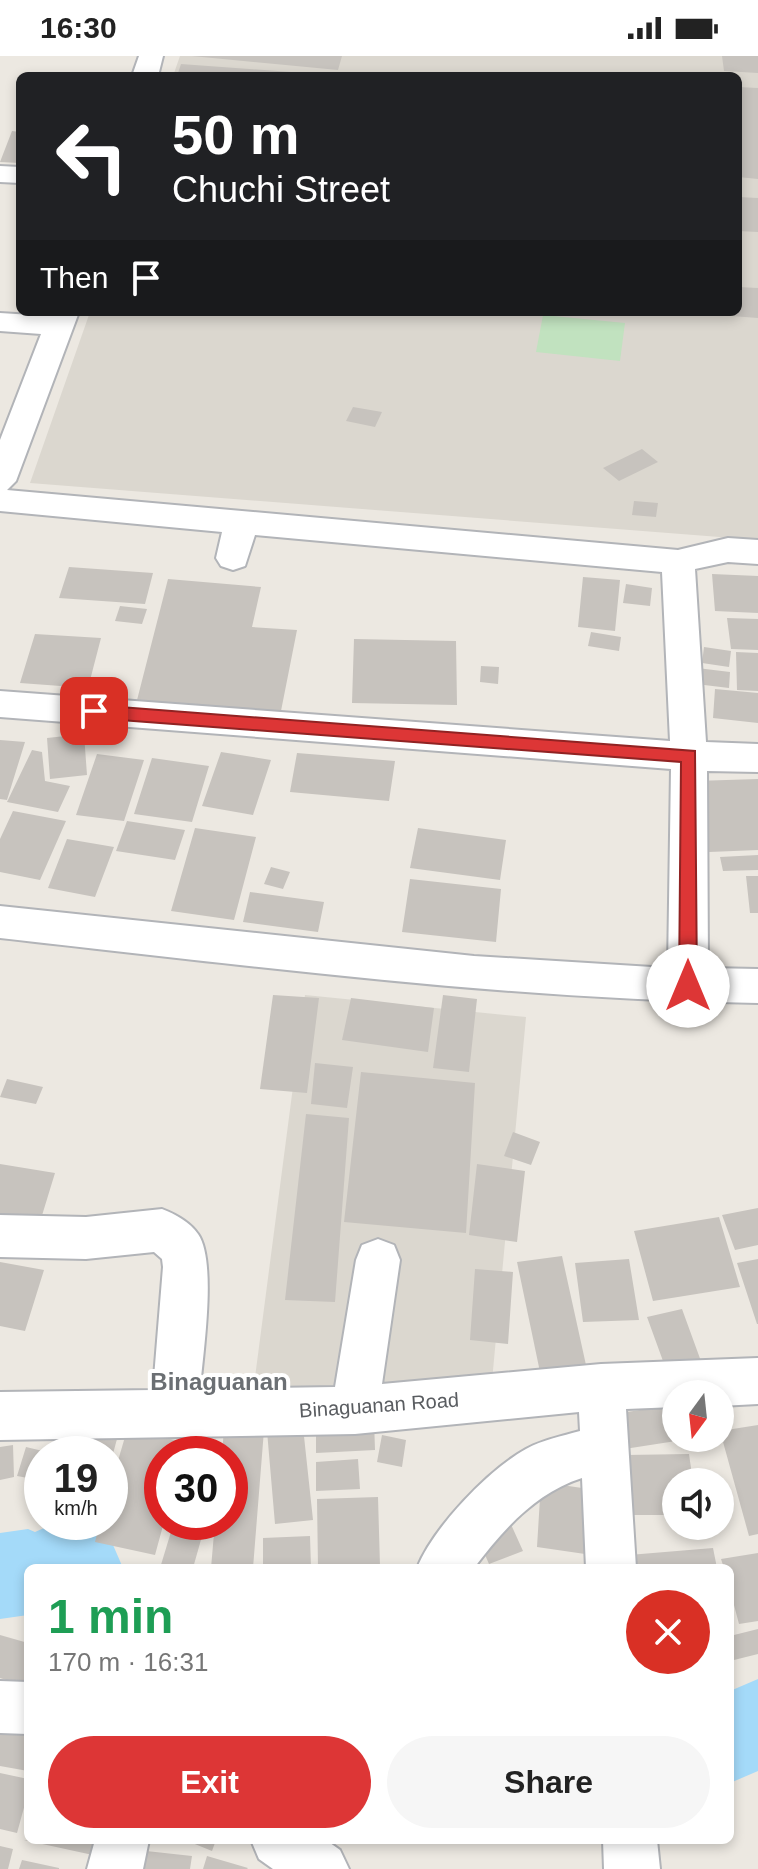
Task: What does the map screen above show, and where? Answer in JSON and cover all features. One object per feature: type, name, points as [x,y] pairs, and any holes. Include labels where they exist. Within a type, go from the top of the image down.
[{"type":"street","points":[[131,56],[151,56]]},
{"type":"street","points":[[0,322],[62,319],[0,481]]},
{"type":"street","points":[[0,500],[678,562],[728,550],[758,552]]},
{"type":"street","points":[[233,558],[241,522]]},
{"type":"street","points":[[678,562],[689,756],[688,986]]},
{"type":"street","points":[[0,704],[689,756],[758,758]]},
{"type":"street","points":[[0,922],[474,972],[688,986],[758,986]]},
{"type":"street","points":[[0,1236],[86,1238],[162,1230],[173,1237],[182,1248],[186,1267],[175,1413]]},
{"type":"street","points":[[355,1410],[378,1260]]},
{"type":"street","name":"Binaguanan Road","points":[[0,1416],[355,1410],[601,1387],[758,1381]]},
{"type":"street","points":[[601,1387],[611,1564]]},
{"type":"street","points":[[445,1564],[485,1514],[542,1467],[605,1447]]},
{"type":"street","points":[[0,1707],[24,1708]]},
{"type":"street","points":[[115,1869],[121,1844]]},
{"type":"street","points":[[284,1844],[321,1869]]},
{"type":"street","points":[[630,1844],[632,1869]]},
{"type":"shaded area","points":[[180,56],[758,56],[758,540],[30,483],[89,316],[742,316],[742,72],[174,72]]},
{"type":"shaded area","points":[[305,995],[526,1017],[492,1381],[251,1408]]},
{"type":"green space","points":[[543,316],[625,323],[620,361],[536,352]]},
{"type":"building","points":[[192,56],[342,56],[338,70]]},
{"type":"building","points":[[722,56],[758,56],[758,73],[724,71]]},
{"type":"building","points":[[181,64],[291,72],[178,72]]},
{"type":"building","points":[[742,87],[758,88],[758,179],[742,177]]},
{"type":"building","points":[[12,131],[16,132],[16,163],[0,162]]},
{"type":"building","points":[[742,197],[758,198],[758,232],[742,231]]},
{"type":"building","points":[[742,287],[758,288],[758,318],[732,316],[742,316]]},
{"type":"building","points":[[353,407],[382,412],[375,427],[346,421]]},
{"type":"building","points":[[642,449],[658,462],[619,481],[603,468]]},
{"type":"building","points":[[634,501],[658,503],[656,517],[632,515]]},
{"type":"building","points":[[69,567],[153,573],[145,604],[59,598]]},
{"type":"building","points":[[712,574],[758,576],[758,613],[715,611]]},
{"type":"building","points":[[583,577],[620,580],[615,631],[578,627]]},
{"type":"building","points":[[168,579],[261,587],[252,627],[297,630],[280,716],[136,704]]},
{"type":"building","points":[[626,584],[652,588],[650,606],[623,603]]},
{"type":"building","points":[[120,606],[147,609],[142,624],[115,621]]},
{"type":"building","points":[[727,618],[758,619],[758,650],[731,649]]},
{"type":"building","points":[[591,632],[621,637],[619,651],[588,646]]},
{"type":"building","points":[[35,634],[101,638],[88,688],[20,683]]},
{"type":"building","points":[[354,639],[456,641],[457,705],[352,703]]},
{"type":"building","points":[[704,647],[731,651],[729,667],[702,663]]},
{"type":"building","points":[[736,652],[758,653],[758,691],[737,690]]},
{"type":"building","points":[[481,666],[499,667],[498,684],[480,682]]},
{"type":"building","points":[[697,668],[730,672],[729,688],[696,684]]},
{"type":"building","points":[[715,689],[758,693],[758,723],[713,718]]},
{"type":"building","points":[[84,734],[87,775],[50,779],[47,738]]},
{"type":"building","points":[[0,740],[25,742],[7,800],[0,799]]},
{"type":"building","points":[[32,750],[42,752],[45,781],[70,786],[58,812],[7,802]]},
{"type":"building","points":[[221,752],[271,760],[253,815],[202,806]]},
{"type":"building","points":[[297,753],[395,761],[389,801],[290,792]]},
{"type":"building","points":[[97,754],[144,760],[124,821],[76,815]]},
{"type":"building","points":[[152,758],[209,766],[192,822],[134,814]]},
{"type":"building","points":[[758,779],[758,850],[709,852],[695,781]]},
{"type":"building","points":[[13,811],[66,821],[40,880],[0,872],[0,839]]},
{"type":"building","points":[[127,821],[185,830],[175,860],[116,851]]},
{"type":"building","points":[[195,828],[256,837],[234,920],[171,911]]},
{"type":"building","points":[[418,828],[506,840],[500,880],[410,868]]},
{"type":"building","points":[[67,839],[114,847],[95,897],[48,888]]},
{"type":"building","points":[[758,855],[758,870],[723,871],[720,857]]},
{"type":"building","points":[[271,867],[290,872],[283,889],[264,884]]},
{"type":"building","points":[[746,876],[758,876],[758,913],[750,913]]},
{"type":"building","points":[[410,879],[501,889],[496,942],[402,932]]},
{"type":"building","points":[[250,892],[324,902],[318,932],[243,922]]},
{"type":"building","points":[[273,995],[319,998],[307,1093],[260,1089]]},
{"type":"building","points":[[443,995],[477,999],[469,1072],[433,1068]]},
{"type":"building","points":[[351,998],[434,1008],[428,1052],[342,1040]]},
{"type":"building","points":[[315,1063],[353,1067],[347,1108],[311,1104]]},
{"type":"building","points":[[361,1072],[475,1083],[466,1233],[344,1222]]},
{"type":"building","points":[[7,1079],[43,1087],[36,1104],[0,1097]]},
{"type":"building","points":[[306,1114],[349,1118],[335,1302],[285,1300]]},
{"type":"building","points":[[513,1132],[540,1142],[531,1165],[504,1156]]},
{"type":"building","points":[[0,1164],[55,1173],[40,1222],[0,1215]]},
{"type":"building","points":[[477,1164],[525,1171],[517,1242],[469,1235]]},
{"type":"building","points":[[758,1208],[758,1245],[735,1250],[722,1215]]},
{"type":"building","points":[[719,1217],[740,1287],[653,1301],[634,1231]]},
{"type":"building","points":[[562,1256],[586,1365],[540,1372],[517,1262]]},
{"type":"building","points":[[629,1259],[639,1320],[583,1322],[575,1263]]},
{"type":"building","points":[[758,1259],[758,1324],[757,1324],[737,1263]]},
{"type":"building","points":[[0,1262],[44,1270],[25,1331],[0,1326]]},
{"type":"building","points":[[475,1269],[513,1272],[508,1344],[470,1340]]},
{"type":"building","points":[[682,1309],[702,1364],[667,1372],[647,1317]]},
{"type":"building","points":[[662,1406],[662,1443],[618,1450],[609,1415]]},
{"type":"building","points":[[374,1420],[375,1450],[316,1453],[316,1422]]},
{"type":"building","points":[[758,1425],[758,1534],[749,1536],[734,1482],[734,1468],[730,1468],[726,1452],[734,1452],[734,1429]]},
{"type":"building","points":[[303,1427],[313,1520],[275,1524],[267,1431]]},
{"type":"building","points":[[224,1429],[264,1430],[253,1564],[211,1564],[213,1540],[248,1540],[248,1436],[223,1436]]},
{"type":"building","points":[[127,1430],[156,1436],[144,1436],[144,1540],[159,1540],[155,1555],[95,1542],[128,1540],[128,1436],[125,1436]]},
{"type":"building","points":[[79,1432],[101,1436],[78,1436]]},
{"type":"building","points":[[382,1435],[406,1440],[402,1467],[377,1462]]},
{"type":"building","points":[[13,1445],[14,1477],[0,1480],[0,1447]]},
{"type":"building","points":[[24,1453],[24,1477],[17,1476]]},
{"type":"building","points":[[689,1454],[691,1468],[662,1468],[662,1515],[632,1515],[626,1455]]},
{"type":"building","points":[[358,1459],[360,1489],[316,1491],[316,1462]]},
{"type":"building","points":[[541,1482],[589,1489],[585,1554],[537,1547]]},
{"type":"building","points":[[378,1497],[380,1564],[318,1564],[317,1499]]},
{"type":"building","points":[[509,1520],[523,1551],[489,1564],[476,1534]]},
{"type":"building","points":[[310,1536],[311,1564],[263,1564],[263,1538]]},
{"type":"building","points":[[169,1540],[201,1540],[194,1564],[161,1564]]},
{"type":"building","points":[[713,1548],[716,1564],[618,1564],[617,1556]]},
{"type":"building","points":[[758,1553],[758,1621],[739,1624],[734,1605],[734,1564],[723,1564],[721,1559]]},
{"type":"building","points":[[758,1629],[758,1654],[734,1660],[734,1635]]},
{"type":"building","points":[[0,1635],[24,1642],[24,1686],[0,1678]]},
{"type":"building","points":[[0,1725],[24,1730],[24,1770],[0,1766]]},
{"type":"building","points":[[0,1773],[24,1778],[24,1808],[17,1833],[0,1829]]},
{"type":"building","points":[[42,1844],[105,1844],[102,1857]]},
{"type":"building","points":[[195,1844],[215,1844],[212,1851]]},
{"type":"building","points":[[0,1846],[13,1849],[8,1869],[0,1869]]},
{"type":"building","points":[[128,1849],[192,1856],[190,1869],[125,1869]]},
{"type":"building","points":[[207,1856],[248,1868],[203,1869]]},
{"type":"building","points":[[22,1860],[59,1868],[59,1869],[19,1869]]},
{"type":"waterway","points":[[0,1576],[24,1573]]},
{"type":"waterway","points":[[734,1736],[758,1724]]},
{"type":"district","name":"Binaguanan","points":[[219,1382]]},
{"type":"route","points":[[94,711],[689,756],[688,986]]}]
